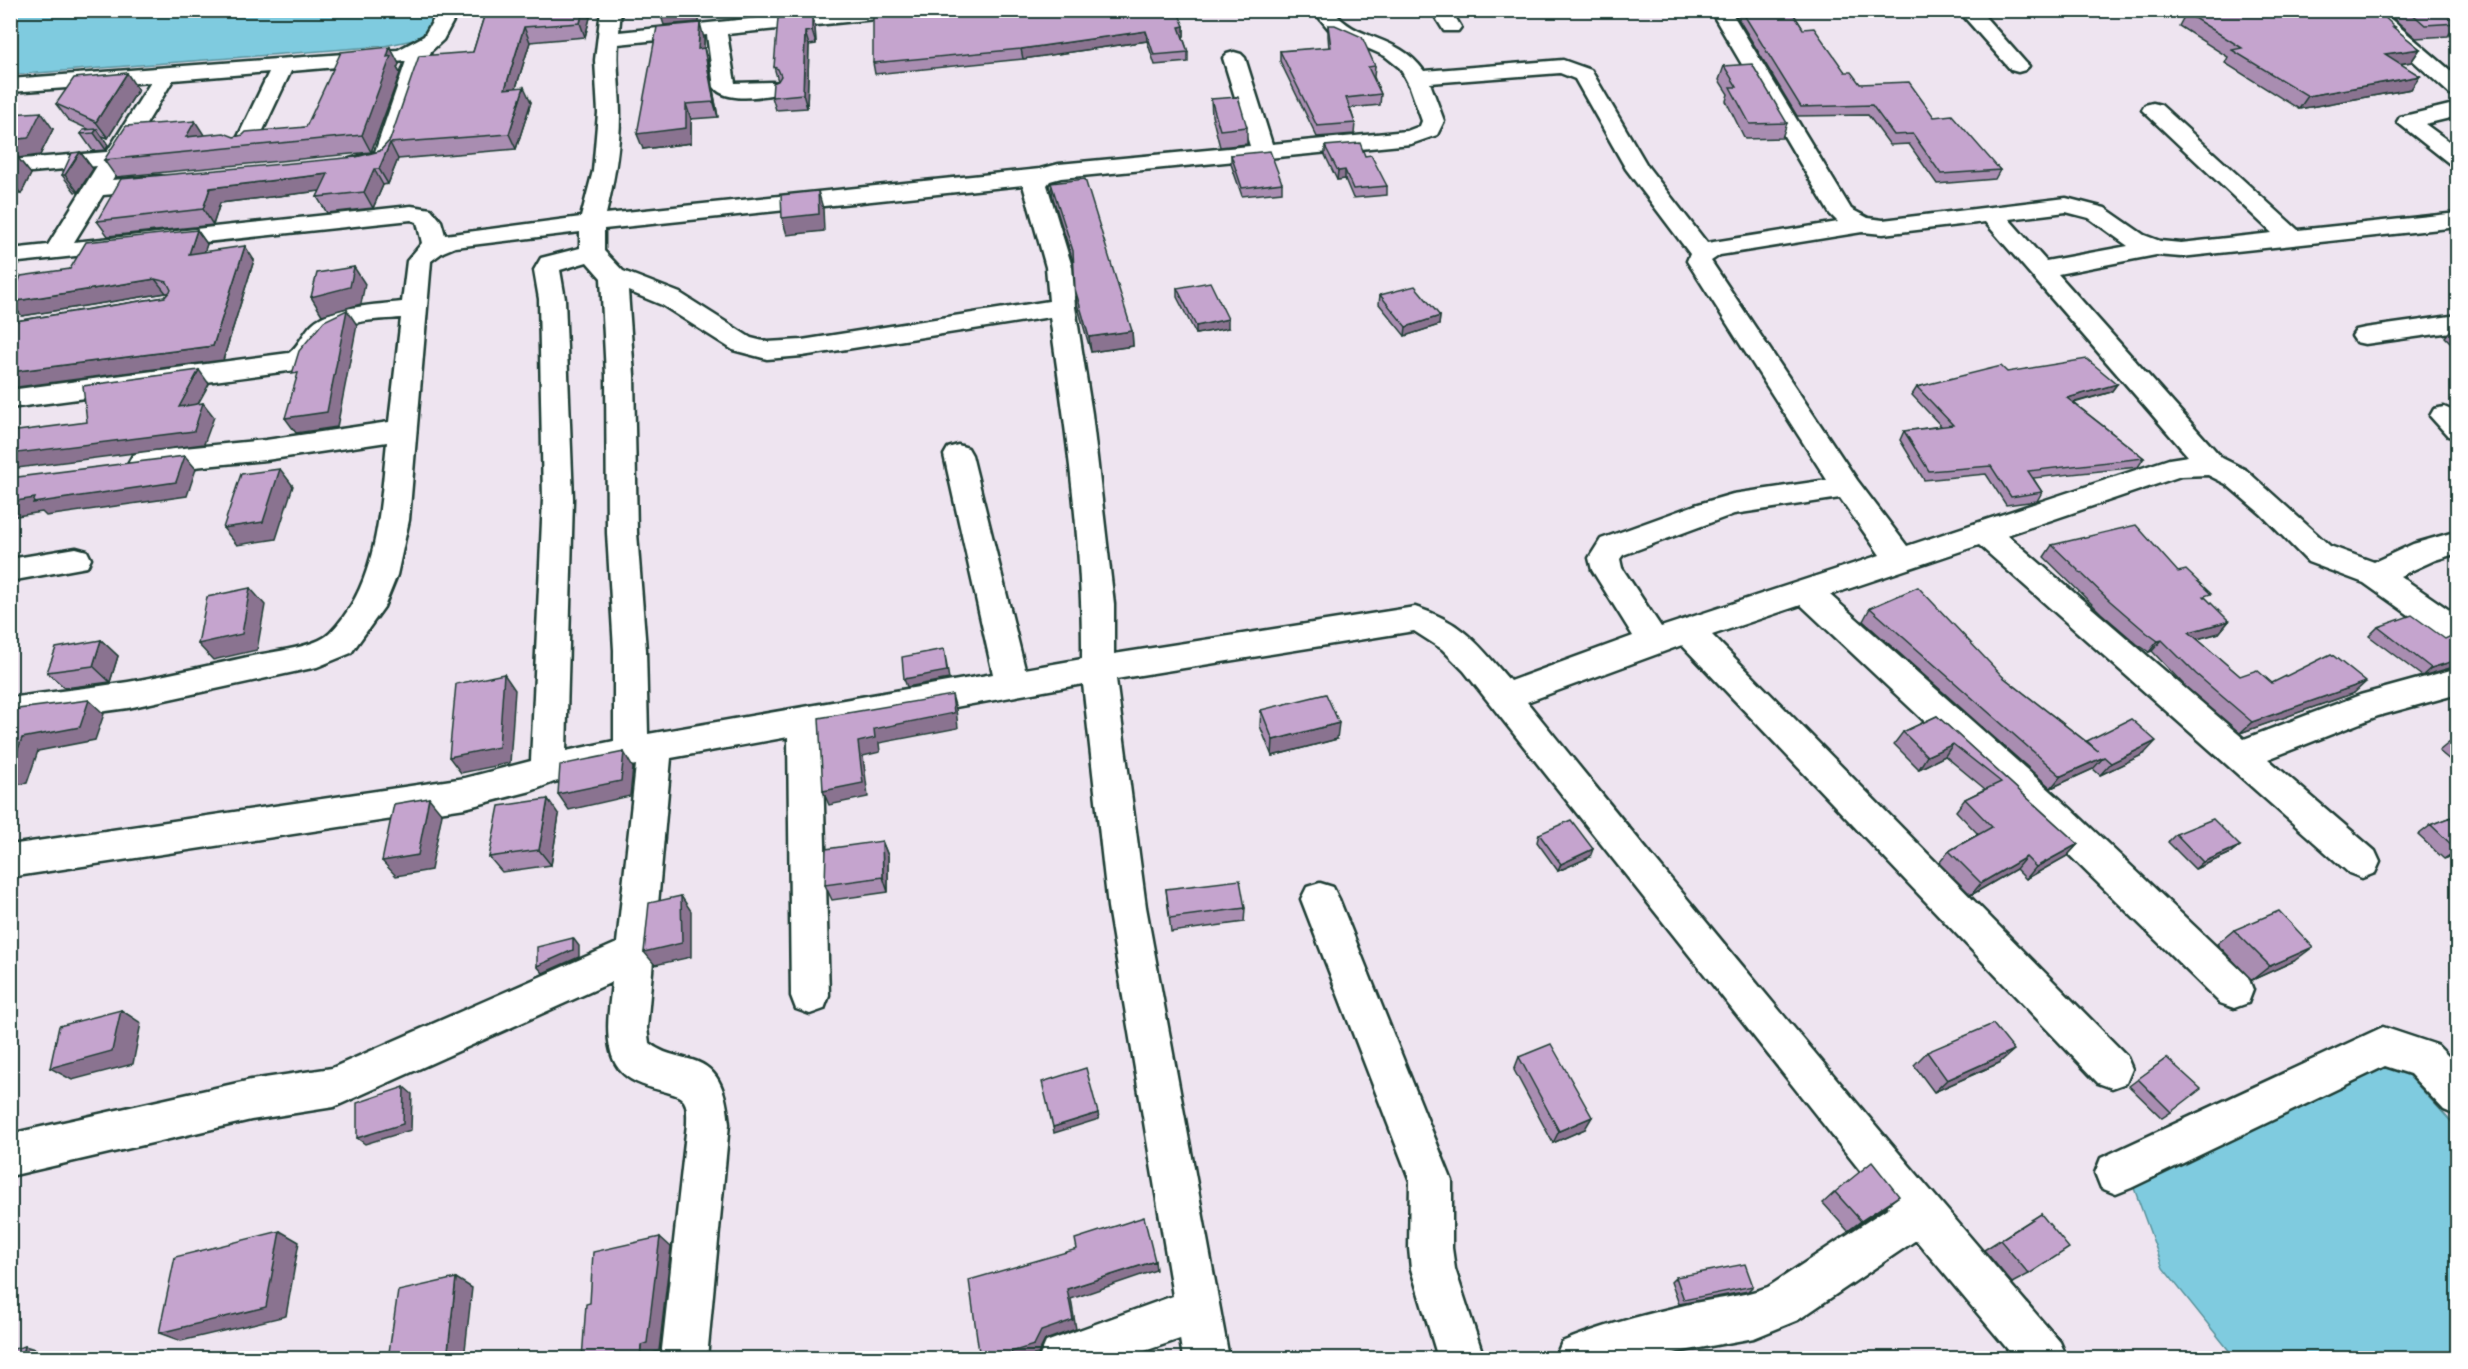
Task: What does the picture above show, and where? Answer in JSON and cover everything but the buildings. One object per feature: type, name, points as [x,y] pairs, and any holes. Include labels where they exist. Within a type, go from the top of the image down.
[{"type":"street","points":[[10,86],[401,56],[422,49],[437,37],[449,10]]},
{"type":"street","points":[[611,10],[606,60],[609,113],[605,171],[592,221],[592,253],[614,276],[671,299],[742,344],[767,351],[802,348],[1062,307]]},
{"type":"street","points":[[608,39],[905,10]]},
{"type":"street","points":[[10,711],[139,693],[275,664],[316,654],[340,644],[368,607],[382,575],[394,520],[419,261],[424,252],[435,245],[455,240],[592,221],[840,199],[1042,176],[1059,171],[1411,137],[1429,130],[1433,121],[1412,68],[1402,57],[1337,27],[1327,18],[1323,10]]},
{"type":"street","points":[[1720,10],[1842,214],[1862,225]]},
{"type":"street","points":[[1968,10],[2018,66]]},
{"type":"street","points":[[2367,10],[2457,89]]},
{"type":"street","points":[[716,28],[724,87],[733,90],[772,88]]},
{"type":"street","points":[[340,165],[364,163],[380,159],[385,155],[422,49]]},
{"type":"street","points":[[1234,58],[1263,151]]},
{"type":"street","points":[[245,145],[284,64]]},
{"type":"street","points":[[1416,78],[1563,66],[1575,70],[1583,75],[1638,169],[1703,254]]},
{"type":"street","points":[[56,251],[167,73]]},
{"type":"street","points":[[2457,109],[2408,122],[2457,159]]},
{"type":"street","points":[[2153,110],[2292,238]]},
{"type":"street","points":[[10,167],[112,158]]},
{"type":"street","points":[[1042,176],[1035,185],[1059,267],[1062,307],[1078,414],[1098,604],[1098,669],[1127,907],[1206,1359]]},
{"type":"street","points":[[94,189],[186,180]]},
{"type":"street","points":[[1901,560],[1847,487],[1699,261],[1703,254],[1713,249],[1862,225],[1883,227],[2066,205],[2081,207],[2097,213],[2135,240],[2156,248]]},
{"type":"street","points":[[10,256],[411,213],[423,214],[429,221],[435,245]]},
{"type":"street","points":[[1991,214],[2212,465],[2236,477],[2271,507],[2319,554],[2375,575],[2457,633]]},
{"type":"street","points":[[2039,270],[2156,248],[2181,250],[2457,220]]},
{"type":"street","points":[[548,769],[558,499],[552,299],[547,270],[550,263],[592,253]]},
{"type":"street","points":[[614,276],[620,375],[622,533],[630,650],[643,749],[635,953],[627,1028],[631,1053],[652,1070],[693,1080],[706,1095],[708,1124],[699,1192],[684,1359]]},
{"type":"street","points":[[10,399],[296,361],[307,354],[317,334],[327,326],[344,319],[415,308]]},
{"type":"street","points":[[2365,336],[2457,323]]},
{"type":"street","points":[[121,465],[266,450],[402,430]]},
{"type":"street","points":[[958,455],[1012,684]]},
{"type":"street","points":[[1504,697],[1654,642],[1985,533],[2179,466],[2212,465]]},
{"type":"street","points":[[1654,642],[1607,570],[1604,558],[1612,547],[1733,504],[1847,487]]},
{"type":"street","points":[[1985,533],[2362,862]]},
{"type":"street","points":[[2375,575],[2424,552],[2457,542]]},
{"type":"street","points":[[10,570],[76,559]]},
{"type":"street","points":[[1806,591],[1932,708],[2057,819],[2234,990]]},
{"type":"street","points":[[10,861],[465,793],[531,777],[548,769],[643,749],[1098,669],[1415,620],[1431,623],[1446,632],[1504,697],[1615,838],[1920,1212],[2044,1359]]},
{"type":"street","points":[[1688,631],[2112,1069]]},
{"type":"street","points":[[2240,755],[2372,704],[2457,681]]},
{"type":"street","points":[[804,721],[810,996]]},
{"type":"street","points":[[1320,899],[1431,1181],[1432,1268],[1461,1359]]},
{"type":"street","points":[[10,1155],[251,1100],[334,1087],[635,953]]},
{"type":"street","points":[[2116,1173],[2383,1046],[2423,1059],[2457,1096]]},
{"type":"street","points":[[1578,1359],[1678,1329],[1754,1315],[1782,1304],[1920,1212]]},
{"type":"street","points":[[1062,1359],[1197,1310]]},
{"type":"water","points":[[11,11],[446,11],[428,37],[384,46],[11,75]]},
{"type":"water","points":[[2396,1062],[2457,1128],[2457,1358],[2235,1358],[2163,1268],[2130,1177],[2267,1087]]}]
